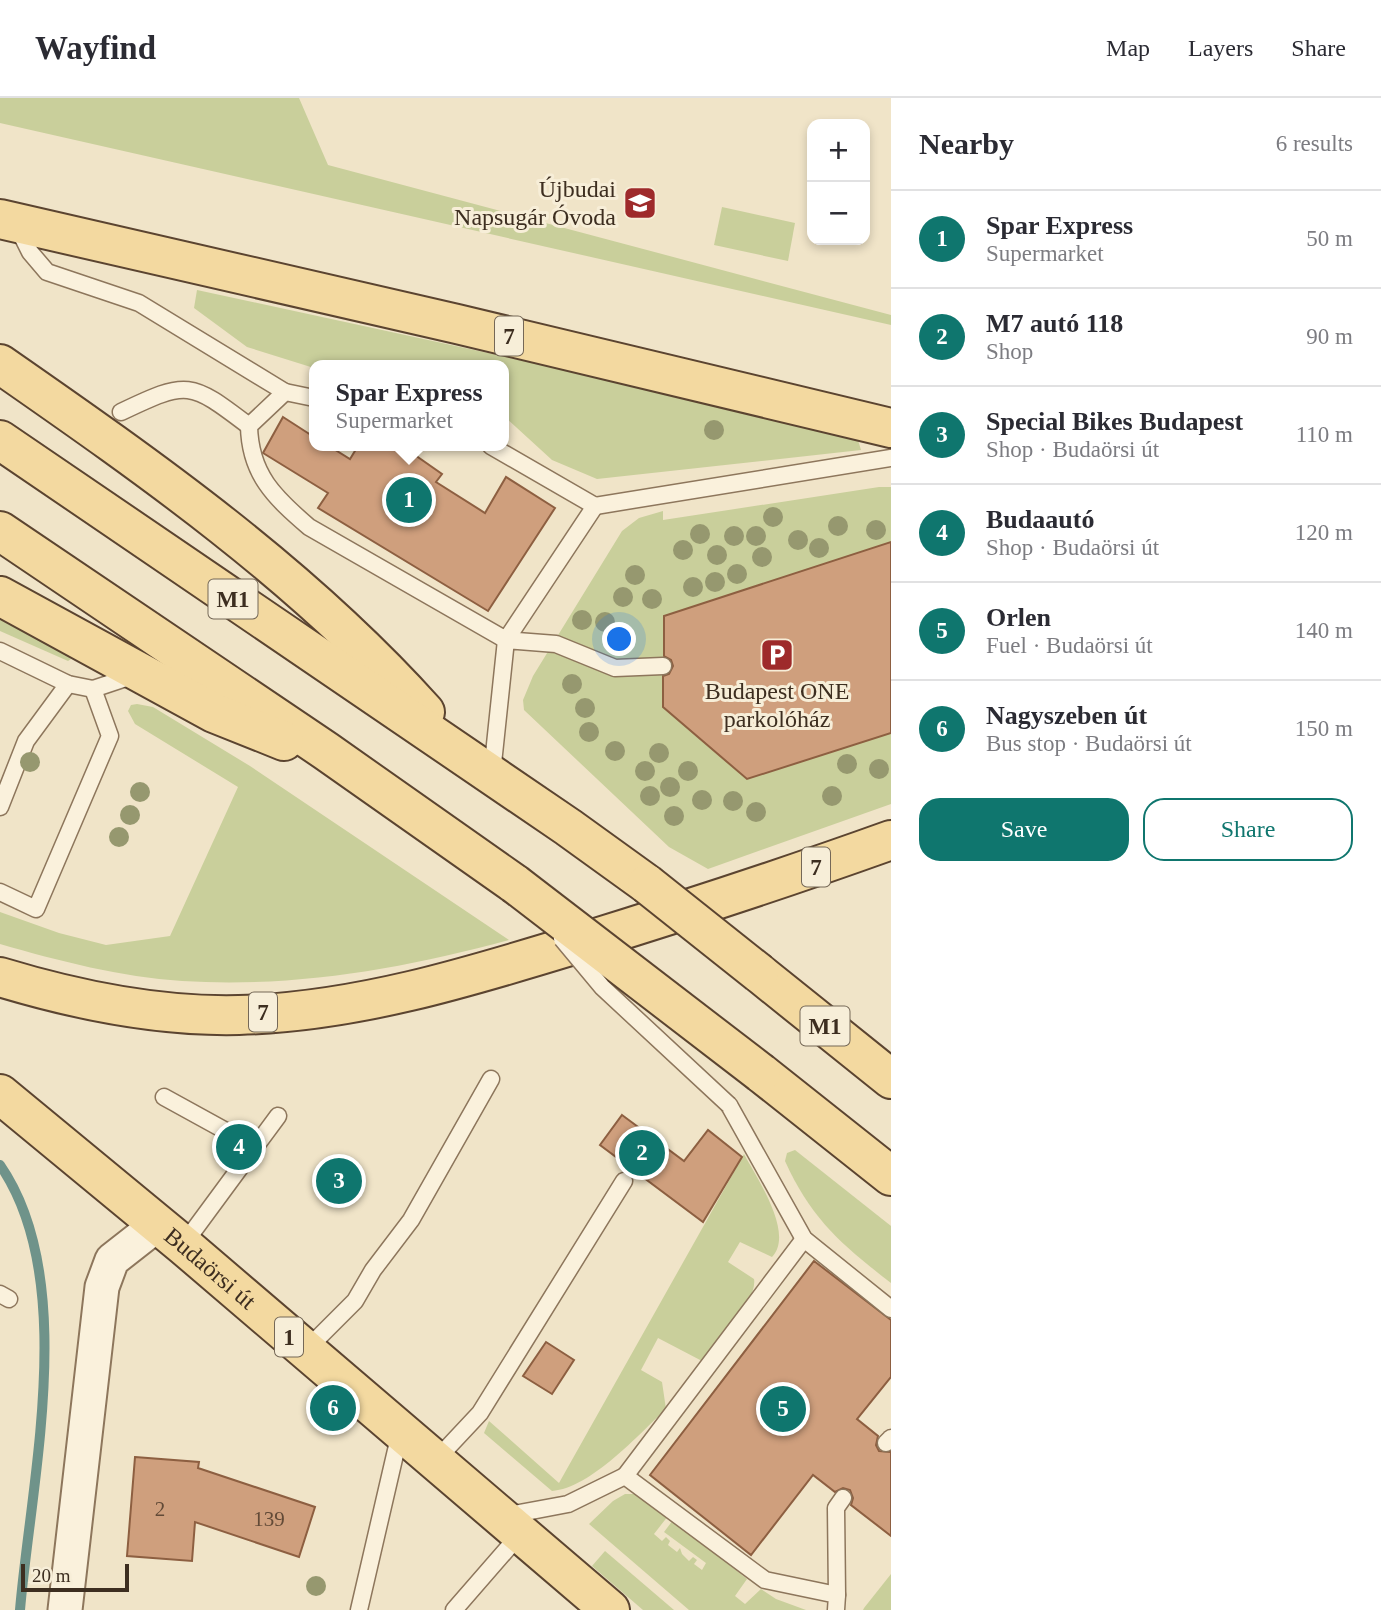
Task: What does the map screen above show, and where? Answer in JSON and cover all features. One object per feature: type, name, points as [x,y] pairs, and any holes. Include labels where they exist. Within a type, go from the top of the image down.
[{"type":"main road","name":"7","points":[[8,221],[457,324],[891,428]]},
{"type":"main road","points":[[0,364],[254,548],[376,658],[479,767]]},
{"type":"main road","name":"M1","points":[[0,440],[647,884],[891,1079]]},
{"type":"main road","points":[[0,531],[326,751],[515,884],[891,1176]]},
{"type":"main road","points":[[0,596],[144,672],[214,713],[270,737],[326,751]]},
{"type":"main road","name":"7","points":[[0,977],[88,1000],[146,1009],[239,1015],[339,1004],[443,986],[741,893],[891,840]]},
{"type":"main road","name":"Budaörsi út","points":[[0,1094],[170,1235],[610,1610]]},
{"type":"street","points":[[65,1610],[102,1287],[112,1260],[170,1235]]},
{"type":"lane","points":[[8,221],[47,272],[139,303],[285,392],[309,397]]},
{"type":"lane","points":[[121,412],[177,388],[198,391],[249,426]]},
{"type":"lane","points":[[285,392],[249,426],[249,448],[261,478],[281,502],[309,527],[506,640],[556,644],[615,668],[646,669],[663,666]]},
{"type":"lane","points":[[500,451],[595,506],[891,458]]},
{"type":"lane","points":[[479,767],[506,640],[595,506]]},
{"type":"lane","points":[[0,652],[68,684],[93,689],[144,672]]},
{"type":"lane","points":[[0,807],[26,741],[68,684]]},
{"type":"lane","points":[[0,892],[36,909],[110,736],[93,689]]},
{"type":"lane","points":[[515,884],[602,987],[729,1105],[804,1239],[891,1309]]},
{"type":"lane","points":[[305,1350],[355,1301],[373,1270],[411,1220],[491,1079]]},
{"type":"lane","points":[[164,1097],[255,1147]]},
{"type":"lane","points":[[170,1235],[255,1147],[278,1116]]},
{"type":"lane","points":[[435,1461],[480,1413],[624,1181]]},
{"type":"lane","points":[[454,1610],[511,1525],[568,1504],[625,1476],[804,1239]]},
{"type":"lane","points":[[359,1610],[401,1431]]},
{"type":"lane","points":[[625,1476],[765,1580],[836,1602],[836,1508],[843,1498]]},
{"type":"green space","points":[[0,98],[299,98],[328,165],[891,315],[891,325],[0,123]]},
{"type":"green space","points":[[722,207],[795,223],[788,261],[714,245]]},
{"type":"green space","points":[[197,290],[589,375],[858,440],[861,450],[597,479],[552,460],[509,421],[509,360],[309,360],[309,366],[247,347],[194,308]]},
{"type":"green space","points":[[891,487],[891,804],[708,869],[669,847],[524,710],[523,700],[533,676],[622,531],[639,518],[663,511],[663,520]]},
{"type":"green space","points":[[0,619],[65,653],[71,659],[68,661],[0,631]]},
{"type":"green space","points":[[131,705],[153,707],[250,766],[509,940],[388,968],[265,982],[159,979],[67,962],[0,944],[0,912],[59,933],[106,945],[170,936],[238,787],[135,724],[128,711]]},
{"type":"green space","points":[[795,1150],[891,1226],[891,1283],[857,1256],[817,1215],[785,1161],[787,1153]]},
{"type":"green space","points":[[744,1154],[771,1205],[779,1234],[778,1247],[772,1257],[740,1242],[728,1262],[754,1279],[750,1299],[735,1322],[702,1361],[658,1338],[641,1370],[662,1382],[666,1409],[598,1470],[567,1488],[552,1491],[484,1433],[489,1421],[559,1483]]},
{"type":"green space","points":[[625,1494],[638,1494],[668,1516],[654,1534],[662,1541],[666,1537],[670,1541],[668,1545],[677,1552],[680,1548],[689,1561],[693,1557],[697,1560],[694,1564],[702,1570],[706,1563],[664,1532],[673,1520],[747,1579],[735,1596],[745,1604],[761,1589],[776,1599],[806,1610],[689,1610],[589,1524],[613,1501]]},
{"type":"green space","points":[[605,1551],[674,1610],[643,1610],[592,1566]]},
{"type":"green space","points":[[891,1574],[891,1610],[863,1610],[864,1608]]},
{"type":"building","points":[[283,417],[309,434],[309,451],[337,451],[350,459],[355,451],[409,451],[442,474],[436,482],[485,513],[506,477],[555,508],[488,611],[318,508],[328,493],[263,453]]},
{"type":"building","name":"Budapest ONE parkolóház","points":[[891,542],[891,733],[747,779],[663,707],[663,676],[669,674],[673,666],[671,660],[664,656],[664,616]]},
{"type":"building","points":[[622,1115],[684,1161],[708,1130],[742,1157],[703,1222],[600,1145]]},
{"type":"building","points":[[814,1261],[891,1320],[891,1377],[857,1419],[878,1436],[876,1445],[879,1451],[891,1452],[891,1536],[851,1505],[853,1498],[850,1490],[843,1488],[835,1492],[813,1475],[751,1555],[650,1475]]},
{"type":"building","points":[[546,1342],[574,1360],[552,1394],[523,1376]]},
{"type":"building","points":[[135,1457],[199,1462],[198,1468],[315,1507],[299,1557],[195,1522],[192,1561],[127,1556]]},
{"type":"waterway","points":[[0,1165],[24,1212],[38,1264],[44,1322],[44,1381],[39,1442],[20,1610]]},
{"type":"place","name":"Újbudai Napsugár Óvoda","points":[[640,203]]},
{"type":"place","name":"Spar Express","points":[[409,500]]},
{"type":"place","name":"Budapest ONE parkolóház","points":[[777,655]]},
{"type":"place","name":"Budaautó","points":[[239,1147]]},
{"type":"place","name":"M7 autó 118","points":[[642,1153]]},
{"type":"place","name":"Special Bikes Budapest","points":[[339,1181]]},
{"type":"place","name":"Nagyszeben út","points":[[333,1408]]},
{"type":"place","name":"Orlen","points":[[783,1409]]}]
